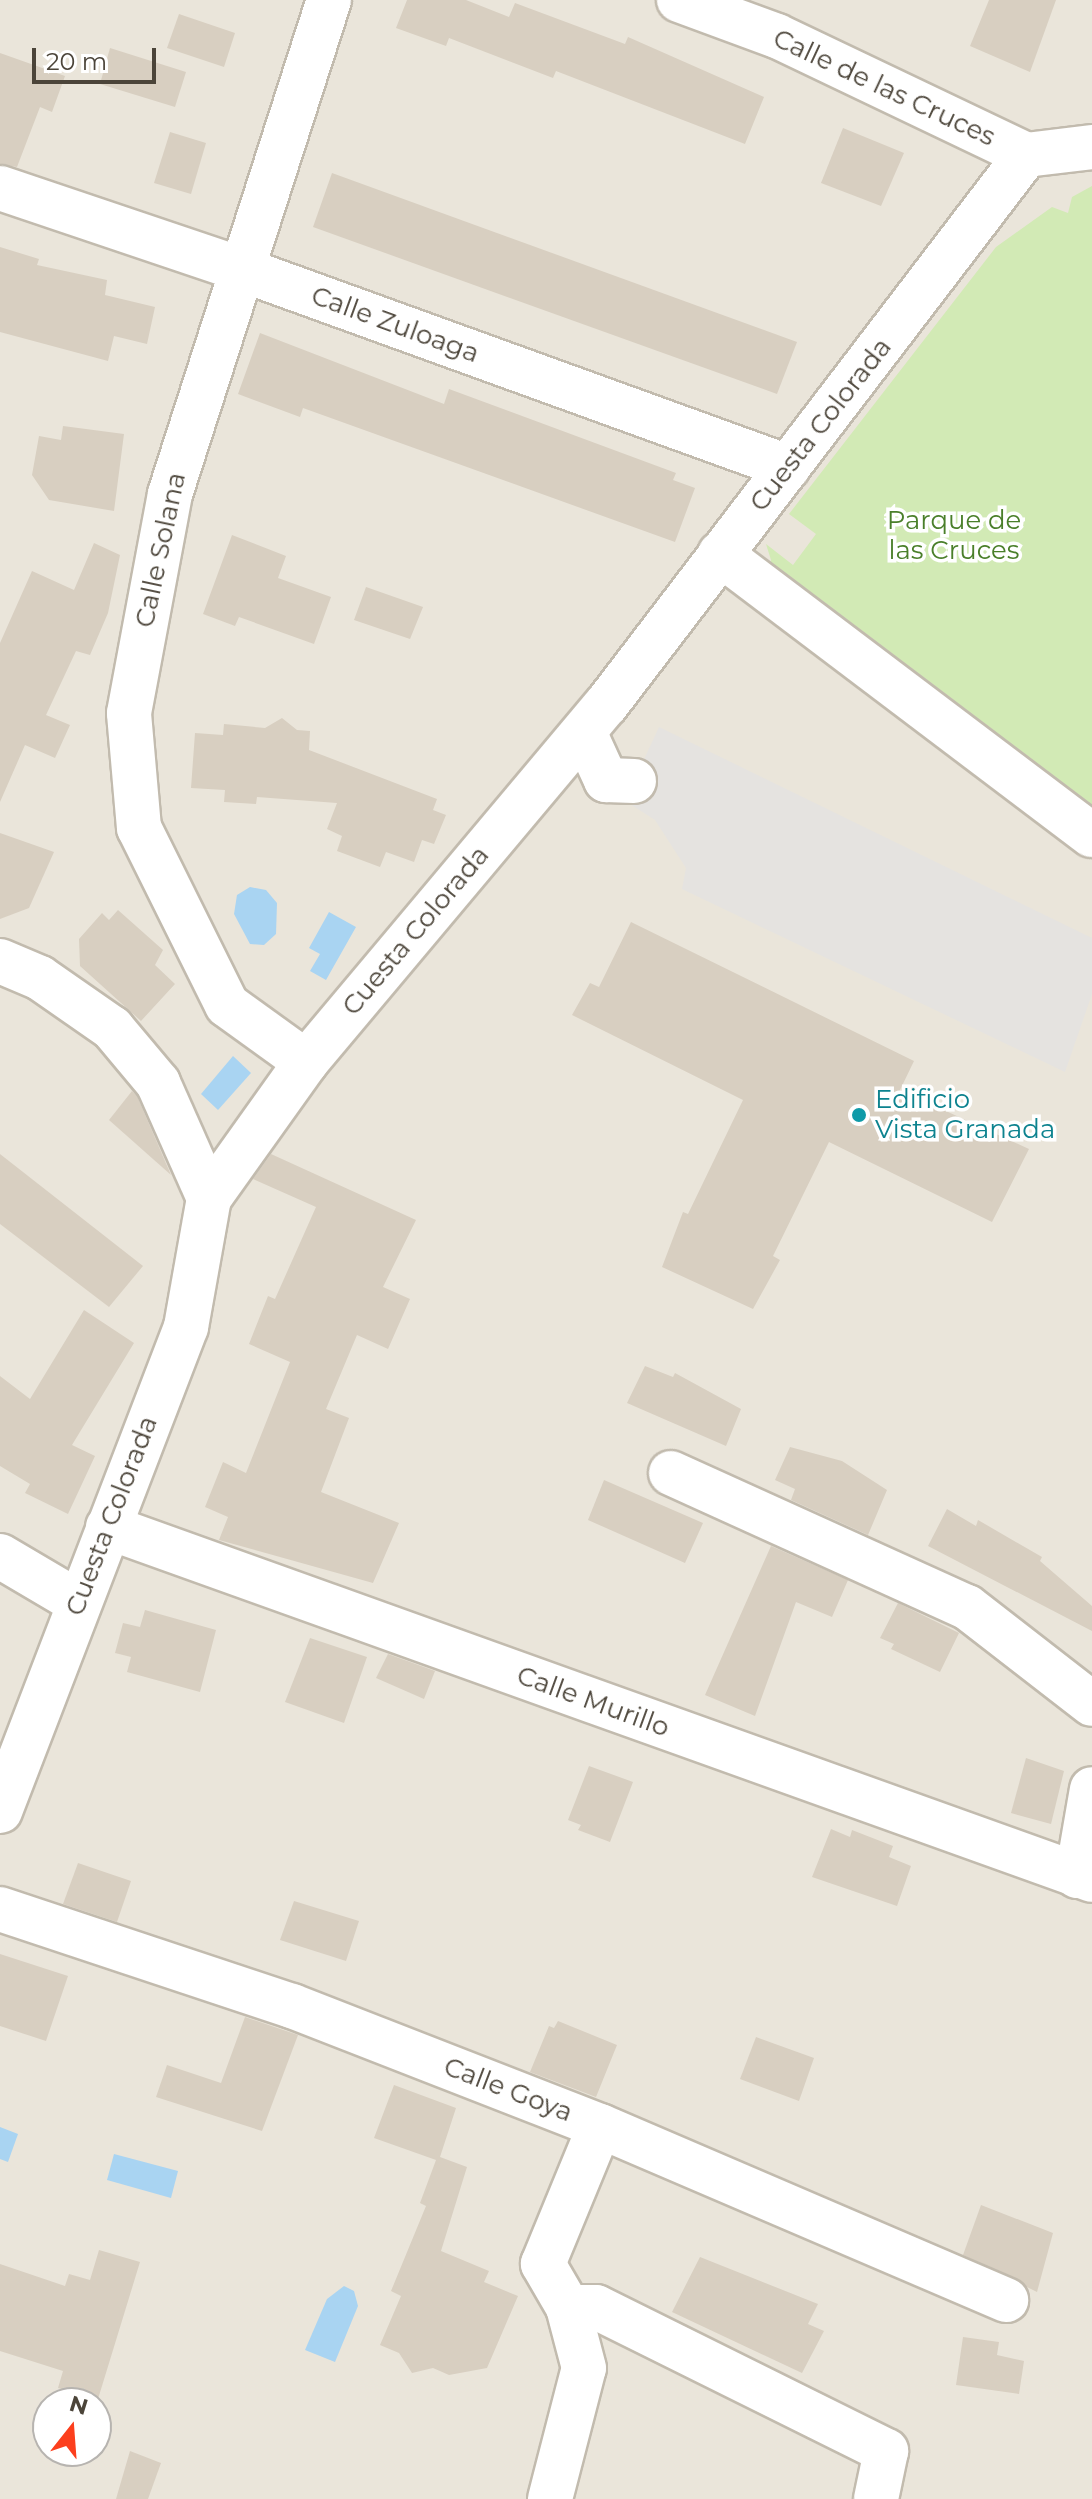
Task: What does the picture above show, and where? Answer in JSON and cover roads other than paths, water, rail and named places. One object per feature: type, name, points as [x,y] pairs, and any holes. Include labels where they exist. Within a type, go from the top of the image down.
[{"type":"street","name":"Calle Solana","points":[[306,1062],[227,1005],[139,828],[129,713],[170,494],[329,0]]},
{"type":"street","name":"Calle de las Cruces","points":[[679,0],[777,36],[1026,155],[1092,147]]},
{"type":"street","name":"Cuesta Colorada","points":[[0,1811],[186,1327],[209,1198],[306,1062],[584,732],[1026,155]]},
{"type":"street","name":"Calle Zuloaga","points":[[0,188],[241,269],[788,467]]},
{"type":"street","points":[[720,554],[1092,835]]},
{"type":"street","points":[[584,732],[606,780],[634,781]]},
{"type":"street","points":[[0,961],[40,978],[112,1028],[158,1083],[209,1198]]},
{"type":"street","points":[[671,1473],[967,1607],[1092,1704]]},
{"type":"street","name":"Calle Murillo","points":[[108,1527],[1084,1878],[1092,1789]]},
{"type":"street","points":[[0,1556],[78,1602]]},
{"type":"street","name":"Calle Goya","points":[[0,1909],[292,2006],[600,2126],[1006,2300]]},
{"type":"street","points":[[550,2499],[584,2368],[568,2307],[543,2264],[600,2126]]},
{"type":"street","points":[[568,2307],[596,2307],[886,2451],[876,2499]]},
{"type":"water","points":[[250,887],[266,890],[277,903],[276,934],[264,945],[250,944],[234,914],[237,895]]},
{"type":"water","points":[[329,912],[356,927],[326,980],[310,971],[320,954],[309,948]]},
{"type":"water","points":[[233,1056],[251,1073],[218,1110],[201,1094]]},
{"type":"water","points":[[0,2127],[18,2134],[8,2162],[0,2159]]},
{"type":"water","points":[[114,2154],[178,2171],[171,2198],[107,2180]]},
{"type":"water","points":[[344,2286],[354,2291],[358,2306],[335,2362],[305,2350],[327,2299]]},
{"type":"place","name":"Edificio Vista Granada","points":[[859,1115]]},
{"type":"park label","name":"Parque de las Cruces","points":[[954,536]]}]
